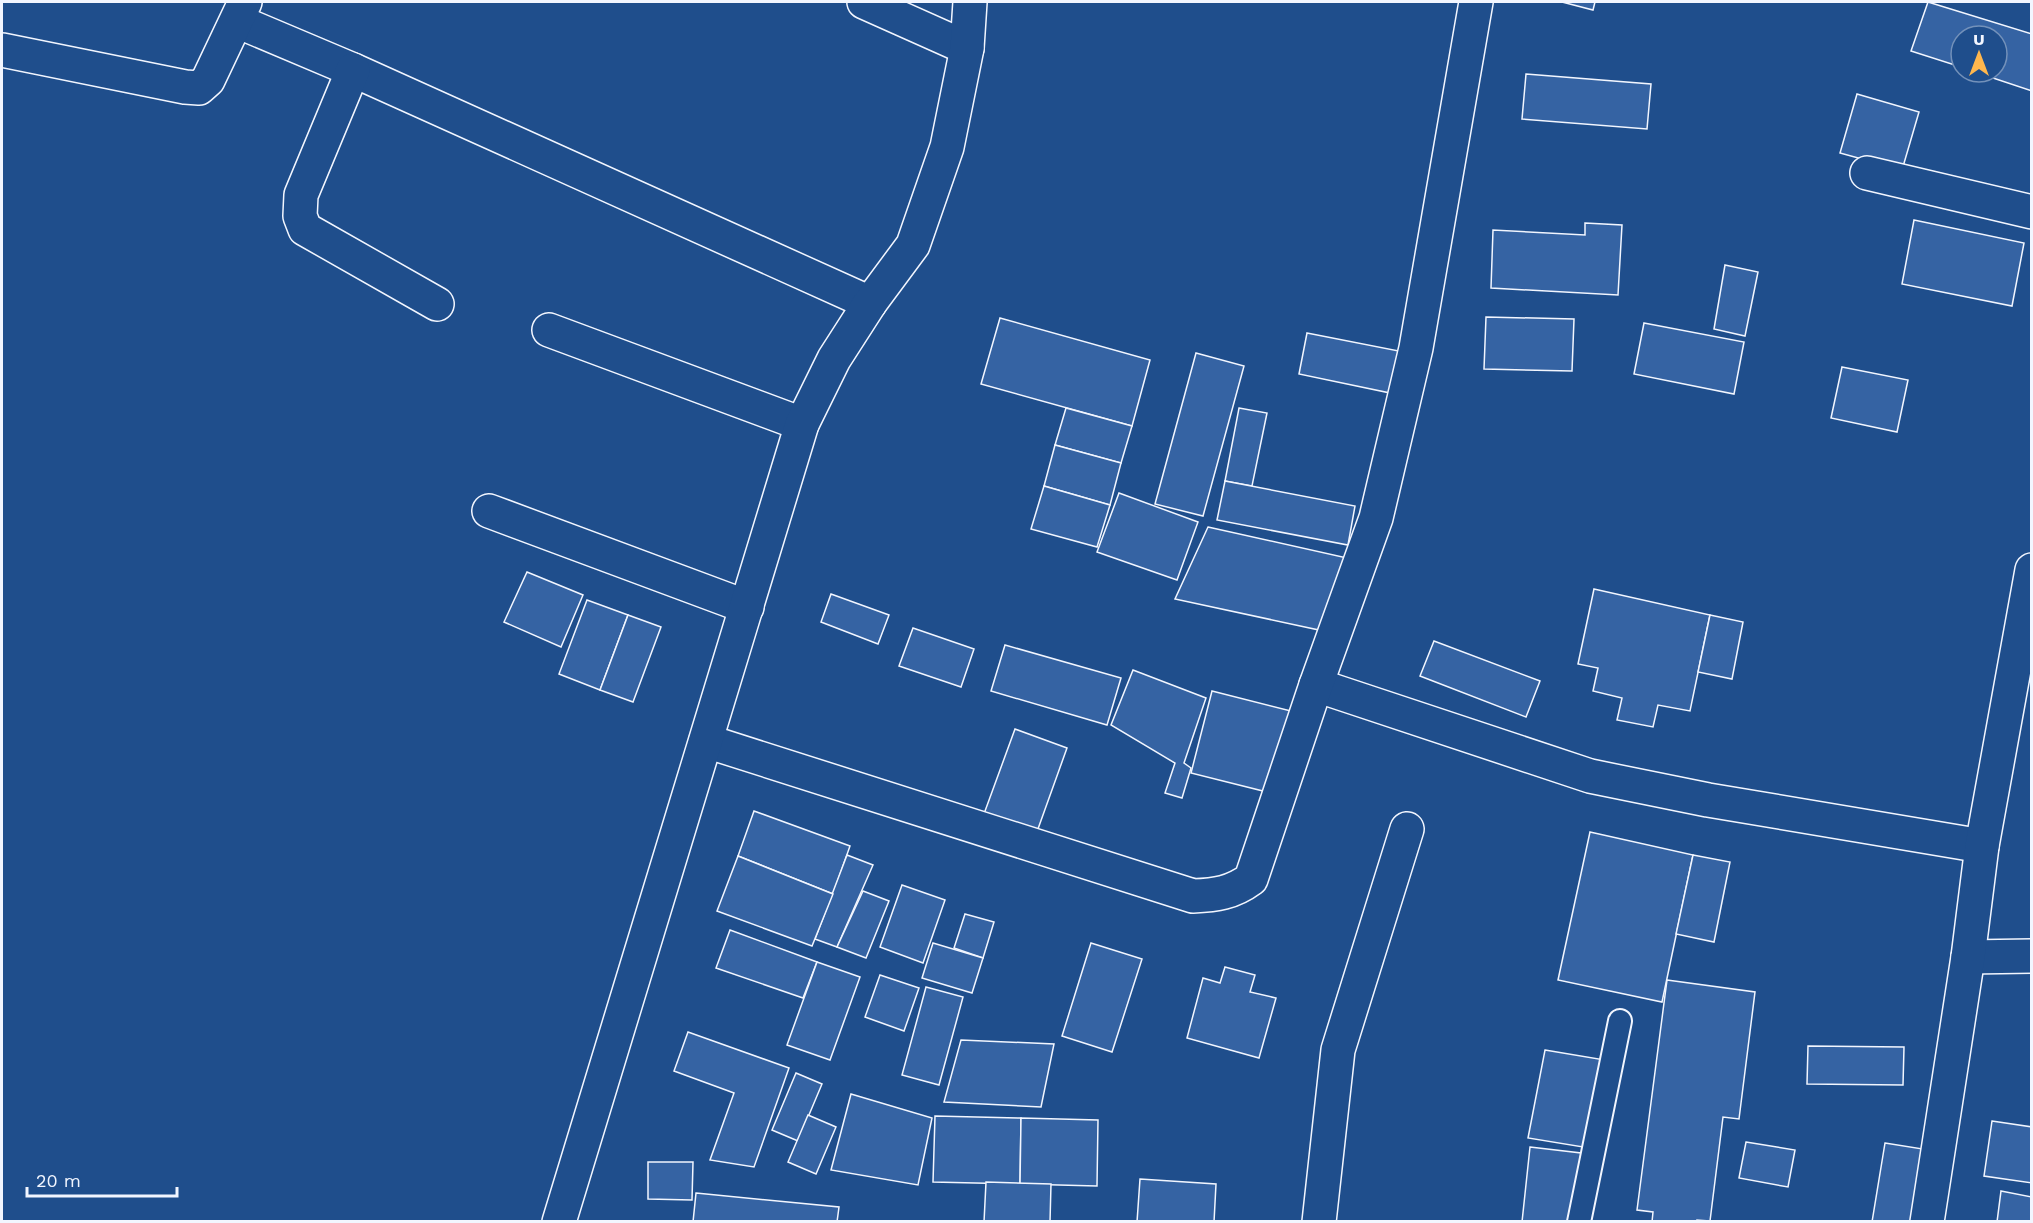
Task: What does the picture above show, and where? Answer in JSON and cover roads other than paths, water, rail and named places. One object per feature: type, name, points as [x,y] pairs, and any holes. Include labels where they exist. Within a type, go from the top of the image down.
[{"type":"street","points":[[864,2],[966,48]]},
{"type":"street","points":[[559,1221],[802,424],[834,359],[870,303],[914,245],[947,147],[966,48],[970,2]]},
{"type":"street","points":[[706,741],[1194,896],[1222,895],[1251,879],[1316,685],[1376,518],[1416,348],[1476,2]]},
{"type":"street","points":[[2,50],[185,87],[199,87],[208,80],[241,11],[354,70],[870,303]]},
{"type":"street","points":[[354,70],[301,195],[302,223],[305,229],[437,304]]},
{"type":"street","points":[[1867,173],[2031,212]]},
{"type":"street","points":[[549,330],[802,424]]},
{"type":"street","points":[[489,511],[747,607]]},
{"type":"street","points":[[1927,1221],[1968,957],[1982,846],[2031,570]]},
{"type":"street","points":[[1316,685],[1590,776],[1708,800],[1982,846]]},
{"type":"street","points":[[1319,1221],[1338,1050],[1407,829]]},
{"type":"street","points":[[1968,957],[2031,956]]},
{"type":"lane","points":[[1580,1221],[1620,1022]]}]
